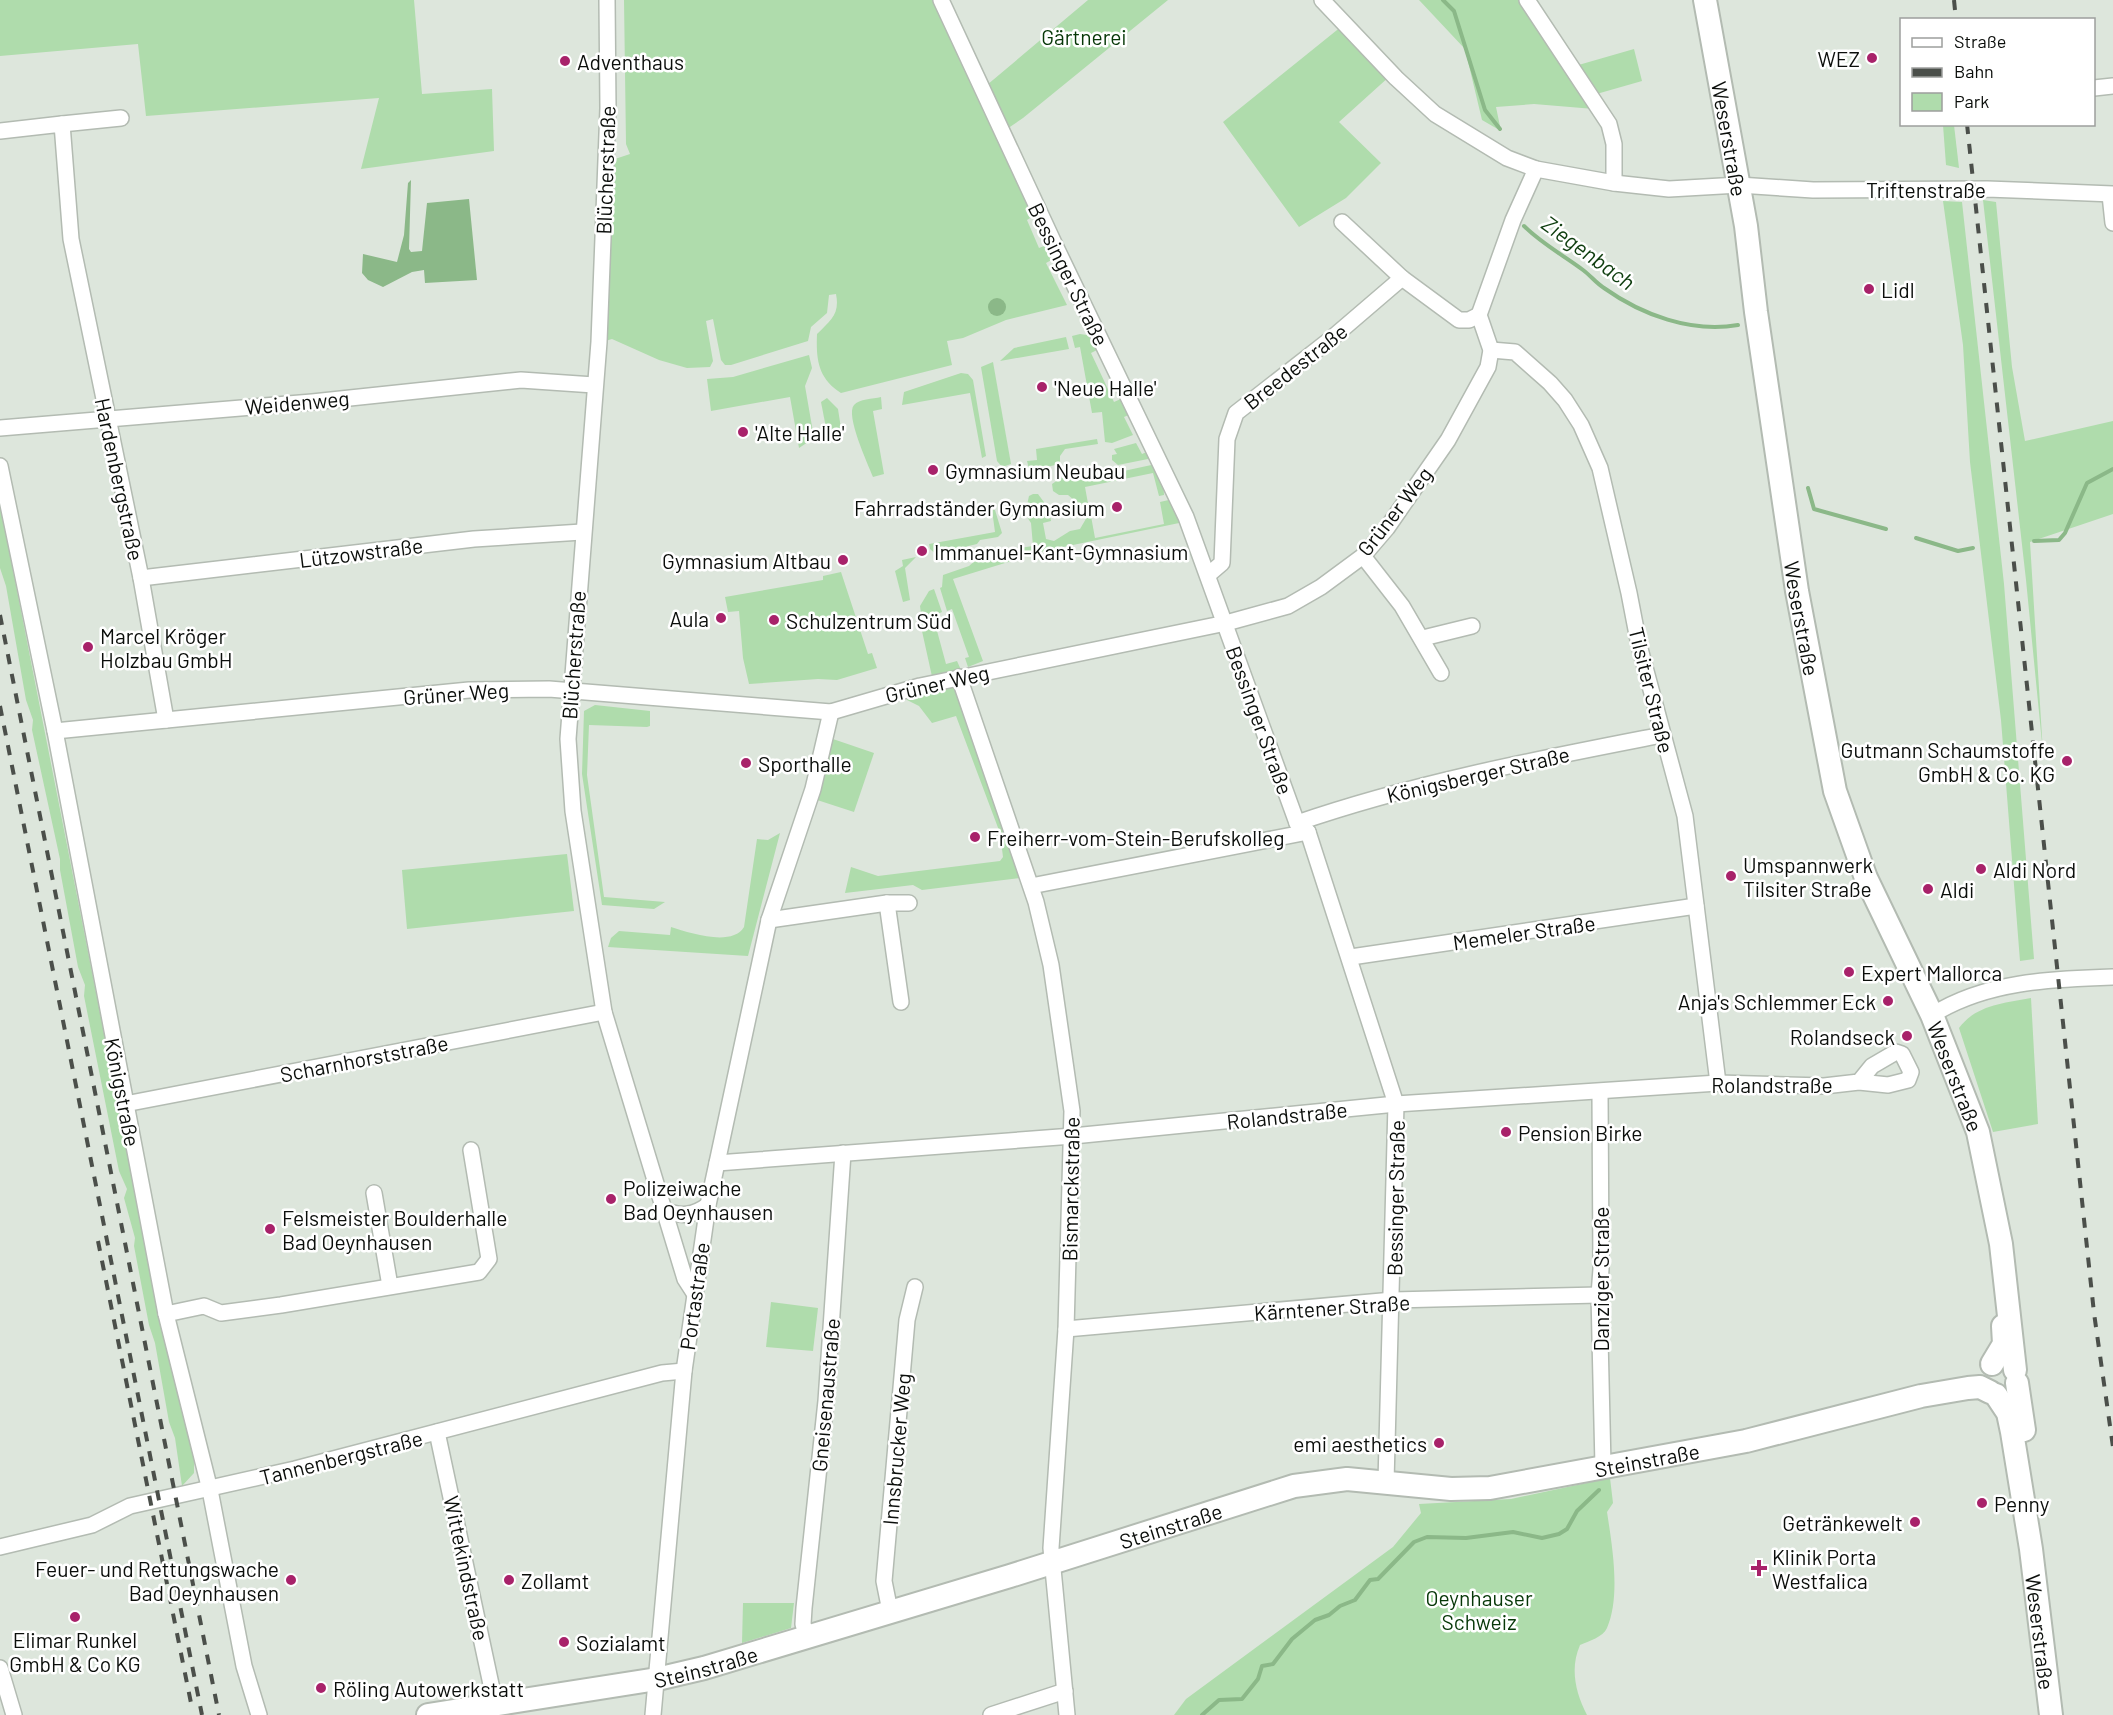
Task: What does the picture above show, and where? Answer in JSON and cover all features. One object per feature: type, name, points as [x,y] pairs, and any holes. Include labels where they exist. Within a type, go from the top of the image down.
[{"type":"main road","name":"Weserstraße","points":[[1705,0],[1739,184],[1797,591],[1836,791],[1870,888],[1932,1015],[1978,1132],[1994,1211],[2008,1301],[2024,1432],[2031,1549]]},
{"type":"main road","name":"Weserstraße","points":[[1990,1366],[2004,1344],[1994,1211]]},
{"type":"main road","points":[[2002,1362],[2016,1377],[2006,1395],[1993,1394],[1984,1378],[1990,1366],[2002,1362]]},
{"type":"main road","name":"Steinstraße","points":[[1922,1396],[1977,1375],[1990,1366]]},
{"type":"main road","name":"Steinstraße","points":[[428,1715],[657,1679],[726,1662],[1294,1486],[1347,1479],[1451,1489],[1490,1488],[1746,1441],[1922,1396],[1968,1388],[1980,1388],[1993,1394]]},
{"type":"main road","name":"Weserstraße","points":[[1993,1394],[2008,1413],[2031,1549],[2052,1715]]},
{"type":"street","name":"Blücherstraße","points":[[607,0],[608,108],[594,385],[568,739],[573,811],[604,1012],[685,1280],[694,1293]]},
{"type":"street","name":"Bessinger Straße","points":[[941,0],[1048,231],[1186,517],[1351,957],[1396,1104],[1393,1300],[1386,1482]]},
{"type":"street","name":"Triftenstraße","points":[[1322,0],[1396,78],[1435,114],[1507,158],[1536,169],[1614,183],[1669,189],[1739,184],[1813,190],[1987,189],[2111,194]]},
{"type":"street","points":[[1527,0],[1609,124],[1614,144],[1614,183]]},
{"type":"street","points":[[2095,88],[2113,86]]},
{"type":"street","points":[[0,131],[121,118]]},
{"type":"street","name":"Hardenbergstraße","points":[[62,124],[71,239],[141,578],[166,720]]},
{"type":"street","points":[[1491,350],[1479,315],[1513,220],[1536,169]]},
{"type":"street","points":[[2111,194],[2113,223]]},
{"type":"street","points":[[1342,222],[1402,278],[1459,320],[1469,320],[1479,315]]},
{"type":"street","name":"Breedestraße","points":[[1208,575],[1222,563],[1227,439],[1236,412],[1332,338],[1402,278]]},
{"type":"street","name":"Grüner Weg","points":[[55,731],[469,690],[570,691],[831,712],[959,677],[1226,623],[1288,606],[1321,587],[1363,556],[1387,528],[1448,440],[1488,367],[1491,350]]},
{"type":"street","name":"Tilsiter Straße","points":[[1491,350],[1515,352],[1565,400],[1585,433],[1599,468],[1662,735],[1685,816],[1718,1083]]},
{"type":"street","name":"Weidenweg","points":[[0,428],[312,402],[521,380],[594,385]]},
{"type":"street","name":"Königstraße","points":[[0,466],[55,731],[166,1314],[210,1490],[244,1666],[259,1715]]},
{"type":"street","name":"Lützowstraße","points":[[141,578],[474,539],[582,532]]},
{"type":"street","points":[[1363,556],[1402,606],[1423,638],[1441,673]]},
{"type":"street","points":[[1423,638],[1472,626]]},
{"type":"street","name":"Bismarckstraße","points":[[959,677],[1031,886],[1051,965],[1072,1111],[1066,1329],[1053,1508],[1052,1562],[1067,1715]]},
{"type":"street","name":"Portastraße","points":[[653,1715],[684,1371],[708,1205],[768,920],[813,789],[831,712]]},
{"type":"street","name":"Königsberger Straße","points":[[1031,886],[1303,827],[1364,800],[1465,776],[1662,735]]},
{"type":"street","points":[[768,920],[887,903],[909,903]]},
{"type":"street","points":[[887,903],[901,1002]]},
{"type":"street","name":"Memeler Straße","points":[[1351,957],[1696,906]]},
{"type":"street","points":[[1932,1015],[1950,1004],[2017,984],[2113,977]]},
{"type":"street","name":"Scharnhorststraße","points":[[125,1104],[604,1012]]},
{"type":"street","name":"Rolandstraße","points":[[717,1163],[1073,1136],[1396,1104],[1718,1083],[1824,1086],[1859,1082]]},
{"type":"street","name":"Danziger Straße","points":[[1600,1092],[1601,1269],[1599,1295],[1603,1466]]},
{"type":"street","points":[[166,1314],[204,1306],[222,1313],[479,1272],[489,1259],[471,1150]]},
{"type":"street","name":"Gneisenaustraße","points":[[807,1637],[803,1624],[804,1608],[826,1401],[843,1153]]},
{"type":"street","points":[[374,1193],[390,1286]]},
{"type":"street","points":[[664,1210],[676,1215],[688,1215],[698,1213],[708,1205]]},
{"type":"street","name":"Innsbrucker Weg","points":[[890,1611],[884,1581],[907,1320],[915,1287]]},
{"type":"street","name":"Kärntener Straße","points":[[1066,1329],[1393,1300],[1599,1295]]},
{"type":"street","name":"Tannenbergstraße","points":[[0,1547],[92,1525],[130,1506],[210,1490],[662,1373],[684,1371]]},
{"type":"street","name":"Wittekindstraße","points":[[437,1432],[495,1703]]},
{"type":"street","points":[[0,1668],[14,1715]]},
{"type":"street","points":[[991,1715],[1065,1691]]},
{"type":"green space","points":[[0,0],[414,0],[422,94],[492,89],[494,151],[361,169],[379,98],[146,116],[138,44],[0,56]]},
{"type":"green space","name":"Gärtnerei","points":[[624,0],[939,0],[981,90],[1088,0],[1168,0],[1023,118],[1001,133],[1035,215],[1027,220],[1039,248],[1049,244],[1055,258],[1046,263],[1067,305],[1006,320],[963,338],[947,341],[952,365],[841,393],[823,375],[817,352],[817,334],[835,312],[836,294],[829,295],[827,313],[811,327],[808,341],[731,365],[725,365],[721,360],[713,319],[706,321],[713,361],[710,367],[687,368],[659,360],[612,339],[605,341],[612,160],[630,154],[626,144]]},
{"type":"green space","points":[[1419,0],[1532,0],[1575,66],[1634,49],[1642,81],[1586,97],[1594,109],[1534,104],[1496,107],[1501,131],[1482,120],[1465,49]]},
{"type":"green space","points":[[1342,26],[1390,76],[1339,122],[1381,163],[1346,198],[1299,227],[1223,122]]},
{"type":"green space","points":[[1943,126],[1954,126],[1959,168],[1946,165]]},
{"type":"green space","points":[[1983,200],[1996,202],[2012,367],[2025,441],[2113,421],[2113,514],[2030,542],[2043,753],[2026,580]]},
{"type":"green space","points":[[1943,201],[1962,202],[2004,584],[2034,959],[2020,961],[2001,720],[1970,462],[1963,345]]},
{"type":"green space","points":[[1080,334],[1094,336],[1099,349],[1091,353],[1114,402],[1123,398],[1131,414],[1124,417],[1133,435],[1112,443],[1105,442],[1102,412],[1092,413],[1080,347],[1075,348],[1072,336]]},
{"type":"green space","points":[[1066,337],[1069,349],[1000,361],[1014,348]]},
{"type":"green space","points":[[809,355],[812,368],[805,386],[814,438],[799,448],[790,397],[711,411],[707,379],[733,377]]},
{"type":"green space","points":[[993,362],[1011,464],[1002,467],[997,461],[981,367]]},
{"type":"green space","points":[[961,373],[968,374],[973,380],[986,456],[982,458],[970,393],[902,405],[904,392]]},
{"type":"green space","points":[[881,397],[882,409],[873,411],[884,474],[873,477],[855,429],[852,410],[859,402]]},
{"type":"green space","points":[[827,398],[838,409],[842,435],[827,433],[821,402]]},
{"type":"green space","points":[[1097,439],[1098,444],[1065,449],[1060,456],[1060,464],[1046,467],[1047,478],[1032,481],[1027,461],[1037,460],[1036,449]]},
{"type":"green space","points":[[1136,443],[1142,454],[1149,451],[1153,458],[1118,465],[1112,460],[1112,455],[1117,454],[1114,449]]},
{"type":"green space","points":[[1156,464],[1163,478],[1164,495],[1159,496],[1153,473],[1085,487],[1089,509],[1086,510],[1068,495],[1059,495],[1053,491],[1052,484],[1061,478],[1078,475],[1080,480],[1119,475],[1119,472]]},
{"type":"green space","points":[[1038,494],[1049,509],[1051,521],[1043,523],[1046,539],[1054,541],[1070,531],[1080,529],[1087,517],[1091,516],[1095,538],[1164,524],[1160,502],[1173,499],[1184,522],[1044,551],[953,579],[983,661],[968,667],[965,658],[969,657],[952,609],[947,611],[940,588],[943,575],[969,566],[976,560],[990,558],[998,551],[1033,546],[1031,523],[1025,514],[1029,496]]},
{"type":"green space","points":[[0,504],[159,1313],[194,1460],[194,1473],[182,1486],[175,1438],[169,1422],[134,1246],[135,1238],[124,1198],[127,1189],[119,1171],[84,996],[85,985],[78,967],[60,870],[60,859],[32,730],[33,720],[26,700],[6,586],[0,568]]},
{"type":"green space","points":[[992,510],[995,510],[1002,533],[998,537],[980,540],[977,544],[960,548],[957,553],[938,556],[930,549],[929,544],[995,532]]},
{"type":"green space","points":[[916,557],[905,568],[910,600],[903,602],[895,571],[903,566],[902,560]]},
{"type":"green space","points":[[841,572],[868,654],[872,653],[877,668],[837,680],[818,679],[749,684],[743,658],[739,611],[728,612],[725,597],[823,580],[823,576]]},
{"type":"green space","points":[[934,589],[942,612],[933,616],[946,664],[957,661],[961,670],[933,681],[920,622],[922,621],[920,606],[929,591]]},
{"type":"green space","points":[[958,683],[1020,878],[922,890],[913,885],[845,893],[851,867],[878,876],[1000,861],[1003,857],[1000,833],[956,716],[932,723],[919,706],[907,700],[905,696]]},
{"type":"green space","points":[[595,705],[650,711],[650,726],[647,727],[589,725],[587,775],[604,897],[665,902],[654,909],[602,905],[582,774],[584,711]]},
{"type":"green space","points":[[830,738],[874,753],[854,812],[811,798]]},
{"type":"green space","points":[[780,833],[748,956],[608,947],[611,938],[619,931],[670,935],[671,927],[710,937],[730,936],[738,933],[744,927],[757,839],[768,840]]},
{"type":"green space","points":[[567,854],[574,911],[407,929],[402,870]]},
{"type":"green space","points":[[2031,998],[2038,1124],[1993,1132],[1959,1028],[1974,1014],[1991,1006]]},
{"type":"green space","points":[[771,1302],[818,1308],[813,1351],[766,1347]]},
{"type":"green space","name":"Oeynhauser Schweiz","points":[[1610,1478],[1613,1503],[1607,1512],[1613,1555],[1614,1601],[1607,1628],[1602,1634],[1580,1645],[1575,1662],[1575,1680],[1579,1698],[1587,1715],[1174,1715],[1186,1699],[1393,1547],[1421,1513],[1419,1504],[1511,1499]]},
{"type":"green space","points":[[743,1603],[794,1603],[791,1628],[742,1643]]},
{"type":"shaded area","points":[[411,180],[409,249],[411,252],[422,251],[427,203],[469,199],[477,280],[425,283],[424,270],[412,272],[383,287],[368,280],[362,273],[363,254],[397,262],[404,235],[408,183]]},
{"type":"shaded area","points":[[997,298],[1003,301],[1006,307],[1003,313],[997,316],[991,313],[988,307],[991,301]]},
{"type":"waterway","name":"Ziegenbach","points":[[1443,0],[1454,11],[1485,110],[1500,129]]},
{"type":"waterway","name":"Ziegenbach","points":[[1524,226],[1601,286],[1651,314],[1685,324],[1720,327],[1738,325]]},
{"type":"waterway","name":"Ziegenbach","points":[[2034,541],[2059,540],[2065,533],[2087,483],[2113,469]]},
{"type":"waterway","name":"Ziegenbach","points":[[1808,488],[1814,509],[1886,529]]},
{"type":"waterway","name":"Ziegenbach","points":[[1916,538],[1958,551],[1973,548]]},
{"type":"waterway","points":[[1202,1715],[1219,1700],[1242,1699],[1258,1679],[1262,1666],[1273,1664],[1292,1639],[1315,1620],[1355,1600],[1370,1580],[1378,1579],[1414,1542],[1427,1537],[1466,1538],[1513,1532],[1542,1538],[1559,1534],[1567,1529],[1577,1511],[1599,1490]]},
{"type":"railway","points":[[1954,0],[1956,18]]},
{"type":"railway","points":[[1967,126],[2094,1313],[2113,1447]]},
{"type":"railway","points":[[0,615],[219,1715]]},
{"type":"railway","points":[[0,706],[202,1715]]},
{"type":"railway","points":[[98,1241],[192,1708]]},
{"type":"place","name":"WEZ","points":[[1872,58]]},
{"type":"place","name":"Adventhaus","points":[[565,61]]},
{"type":"place","name":"Lidl","points":[[1869,289]]},
{"type":"place","name":"'Neue Halle'","points":[[1042,387]]},
{"type":"place","name":"'Alte Halle'","points":[[743,432]]},
{"type":"place","name":"Gymnasium Neubau","points":[[933,470]]},
{"type":"place","name":"Fahrradständer Gymnasium","points":[[1117,507]]},
{"type":"place","name":"Immanuel-Kant-Gymnasium","points":[[922,551]]},
{"type":"place","name":"Gymnasium Altbau","points":[[843,560]]},
{"type":"place","name":"Aula","points":[[721,618]]},
{"type":"place","name":"Schulzentrum Süd","points":[[774,620]]},
{"type":"place","name":"Marcel Kröger Holzbau GmbH","points":[[88,647]]},
{"type":"place","name":"Gutmann Schaumstoffe GmbH & Co. KG","points":[[2067,761]]},
{"type":"place","name":"Sporthalle","points":[[746,763]]},
{"type":"place","name":"Freiherr-vom-Stein-Berufskolleg","points":[[975,837]]},
{"type":"place","name":"Aldi Nord","points":[[1981,869]]},
{"type":"place","name":"Umspannwerk Tilsiter Straße","points":[[1731,876]]},
{"type":"place","name":"Aldi","points":[[1928,889]]},
{"type":"place","name":"Expert Mallorca","points":[[1849,972]]},
{"type":"place","name":"Anja's Schlemmer Eck","points":[[1888,1001]]},
{"type":"place","name":"Rolandseck","points":[[1907,1036]]},
{"type":"place","name":"Pension Birke","points":[[1506,1132]]},
{"type":"place","name":"Polizeiwache Bad Oeynhausen","points":[[611,1199]]},
{"type":"place","name":"Felsmeister Boulderhalle Bad Oeynhausen","points":[[270,1229]]},
{"type":"place","name":"emi aesthetics","points":[[1439,1443]]},
{"type":"place","name":"Penny","points":[[1982,1503]]},
{"type":"place","name":"Getränkewelt","points":[[1915,1522]]},
{"type":"place","name":"Klinik Porta Westfalica","points":[[1759,1568]]},
{"type":"place","name":"Feuer- und Rettungswache Bad Oeynhausen","points":[[291,1580]]},
{"type":"place","name":"Zollamt","points":[[509,1580]]},
{"type":"place","name":"Elimar Runkel GmbH & Co KG","points":[[75,1617]]},
{"type":"place","name":"Sozialamt","points":[[564,1642]]},
{"type":"place","name":"Röling Autowerkstatt","points":[[321,1688]]}]
